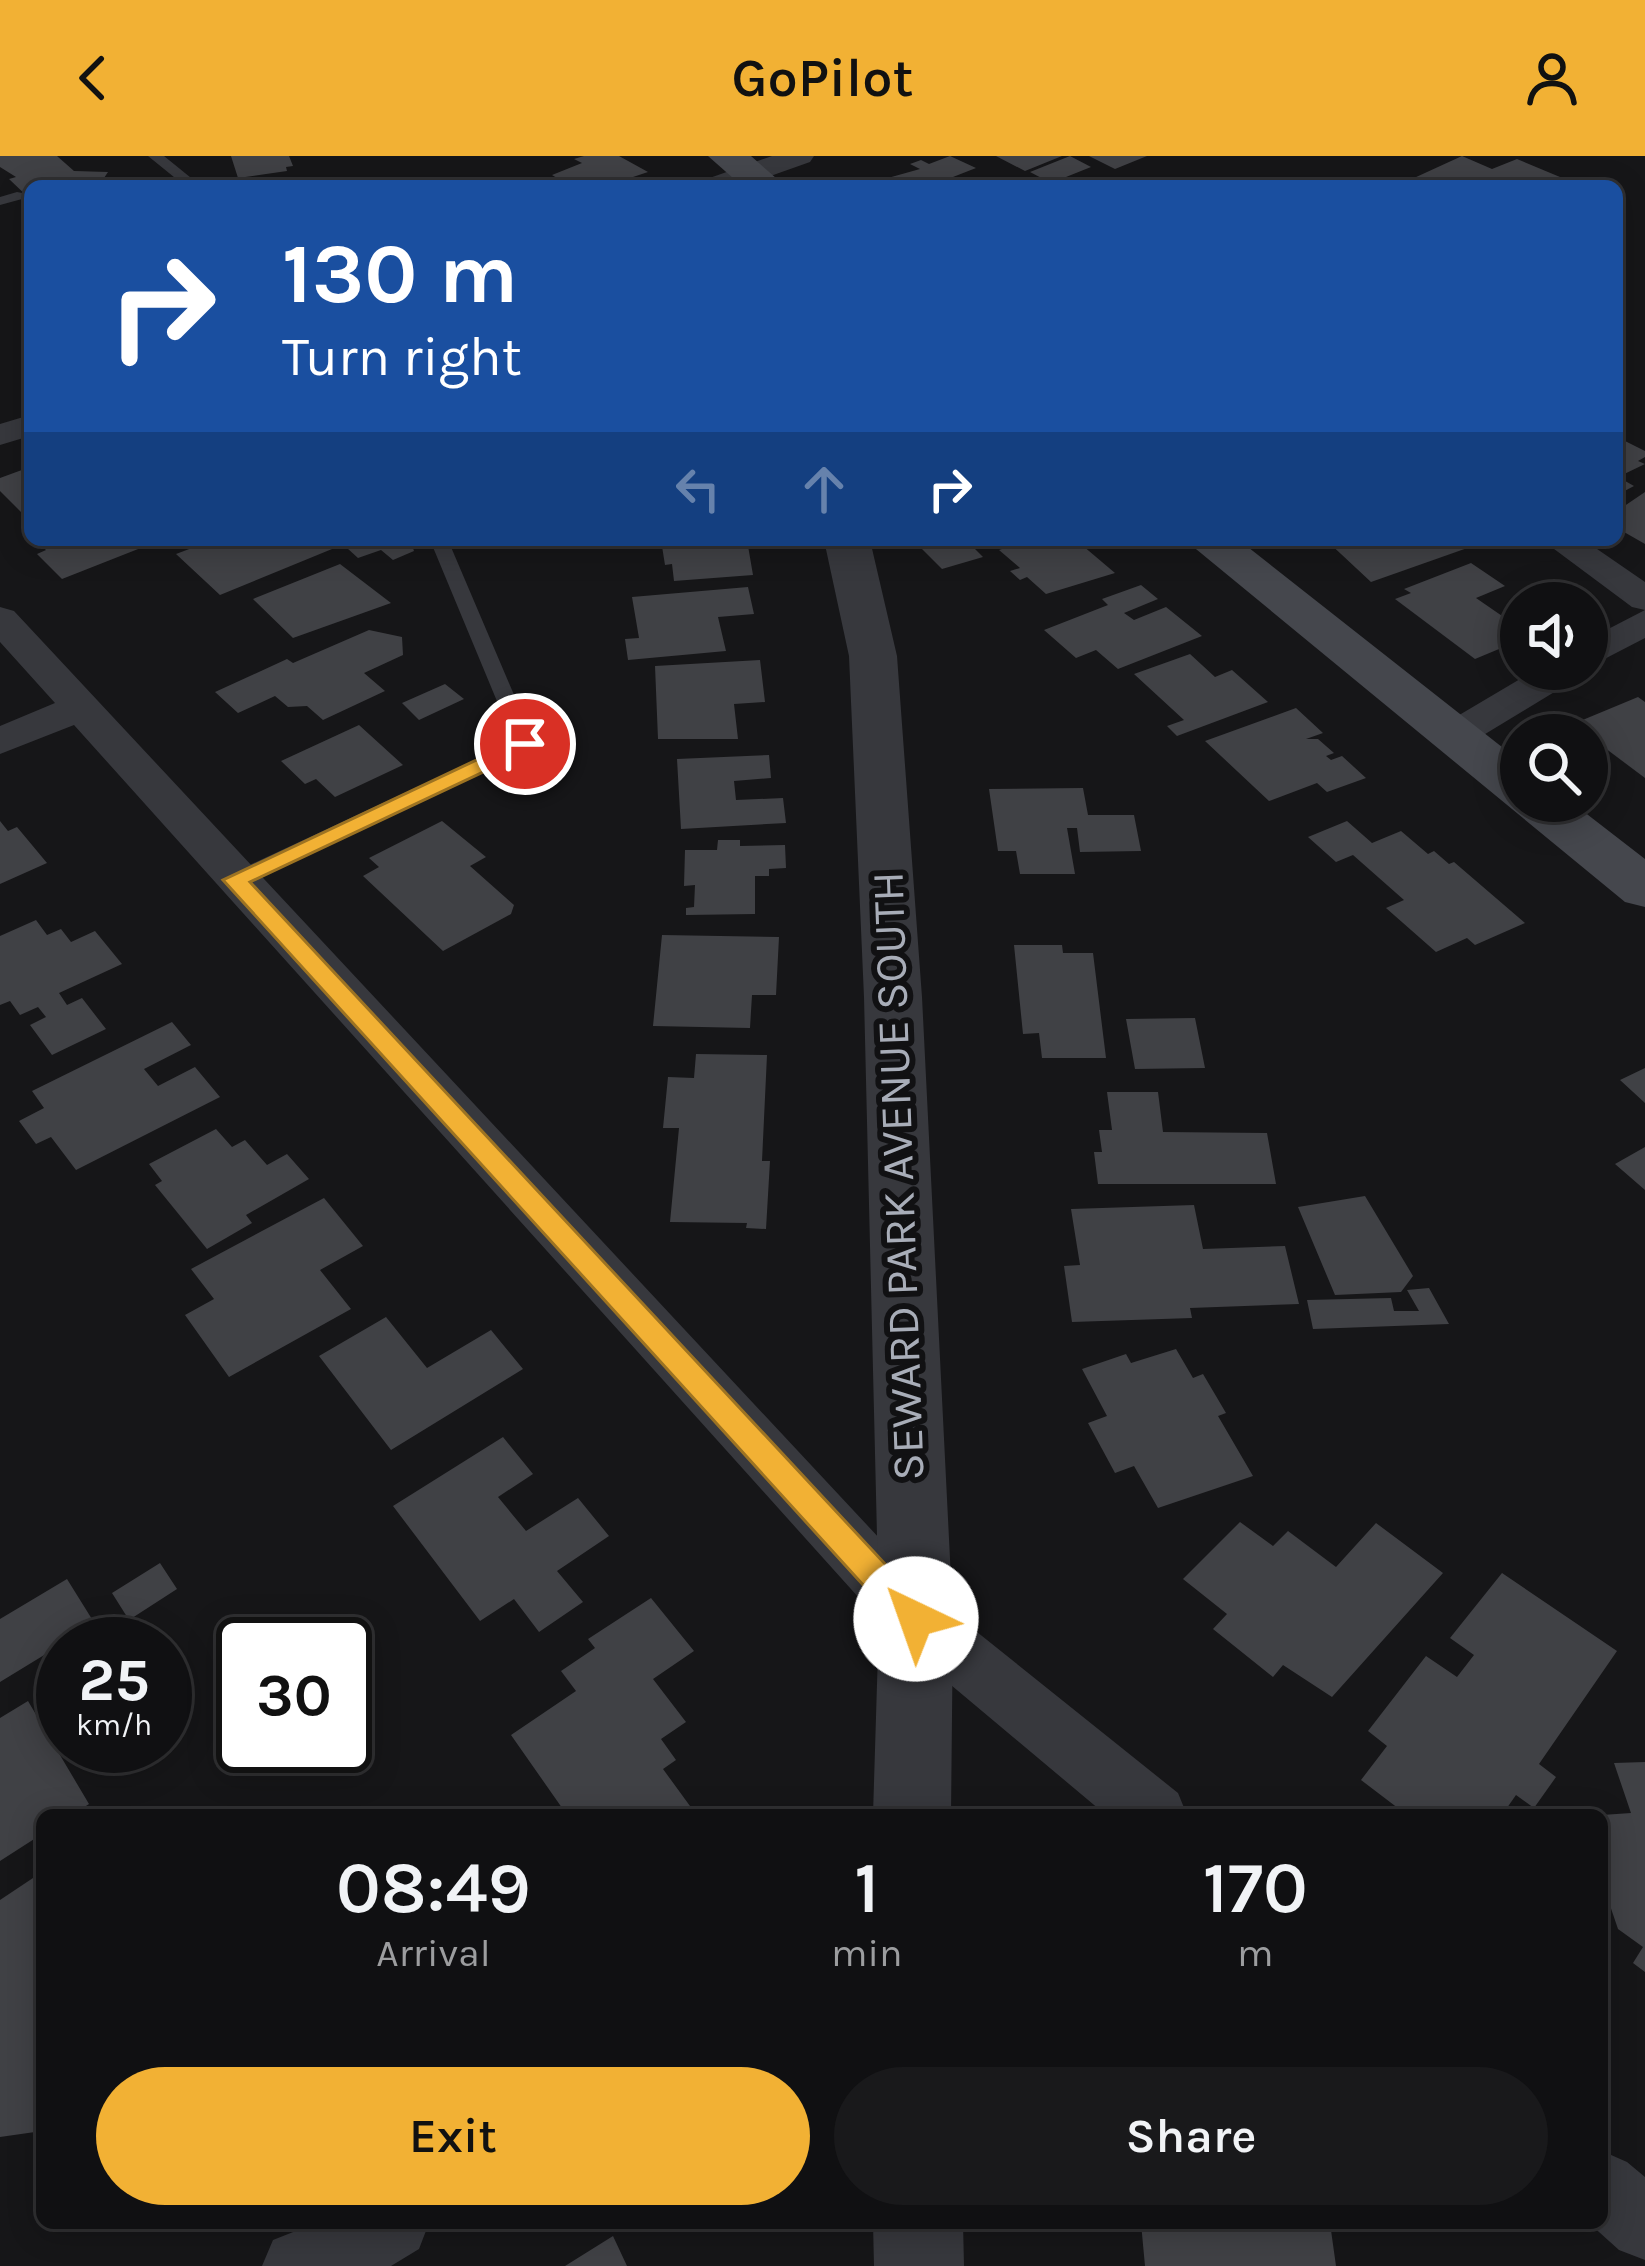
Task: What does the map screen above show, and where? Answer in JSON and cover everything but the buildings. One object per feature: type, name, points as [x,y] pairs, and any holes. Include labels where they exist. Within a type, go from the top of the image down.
[{"type":"main road","points":[[1216,546],[1500,773]]},
{"type":"main road","points":[[1562,822],[1645,888]]},
{"type":"street","points":[[739,175],[800,156]]},
{"type":"street","name":"SEWARD PARK AVENUE SOUTH","points":[[848,546],[873,656],[893,997],[916,1619],[912,1809]]},
{"type":"street","points":[[1569,546],[1645,599]]},
{"type":"street","points":[[0,619],[916,1619],[1148,1809]]},
{"type":"street","points":[[1608,644],[1645,622]]},
{"type":"street","points":[[1453,736],[1530,690]]},
{"type":"street","points":[[0,741],[82,707]]},
{"type":"street","points":[[1608,2192],[1645,2224]]},
{"type":"street","points":[[299,2266],[361,2243],[383,2229]]},
{"type":"street","points":[[918,2229],[919,2266]]},
{"type":"lane","points":[[155,156],[186,180]]},
{"type":"lane","points":[[0,201],[17,196]]},
{"type":"lane","points":[[235,880],[525,744],[442,546]]},
{"type":"route","points":[[525,744],[235,880],[916,1619]]}]
